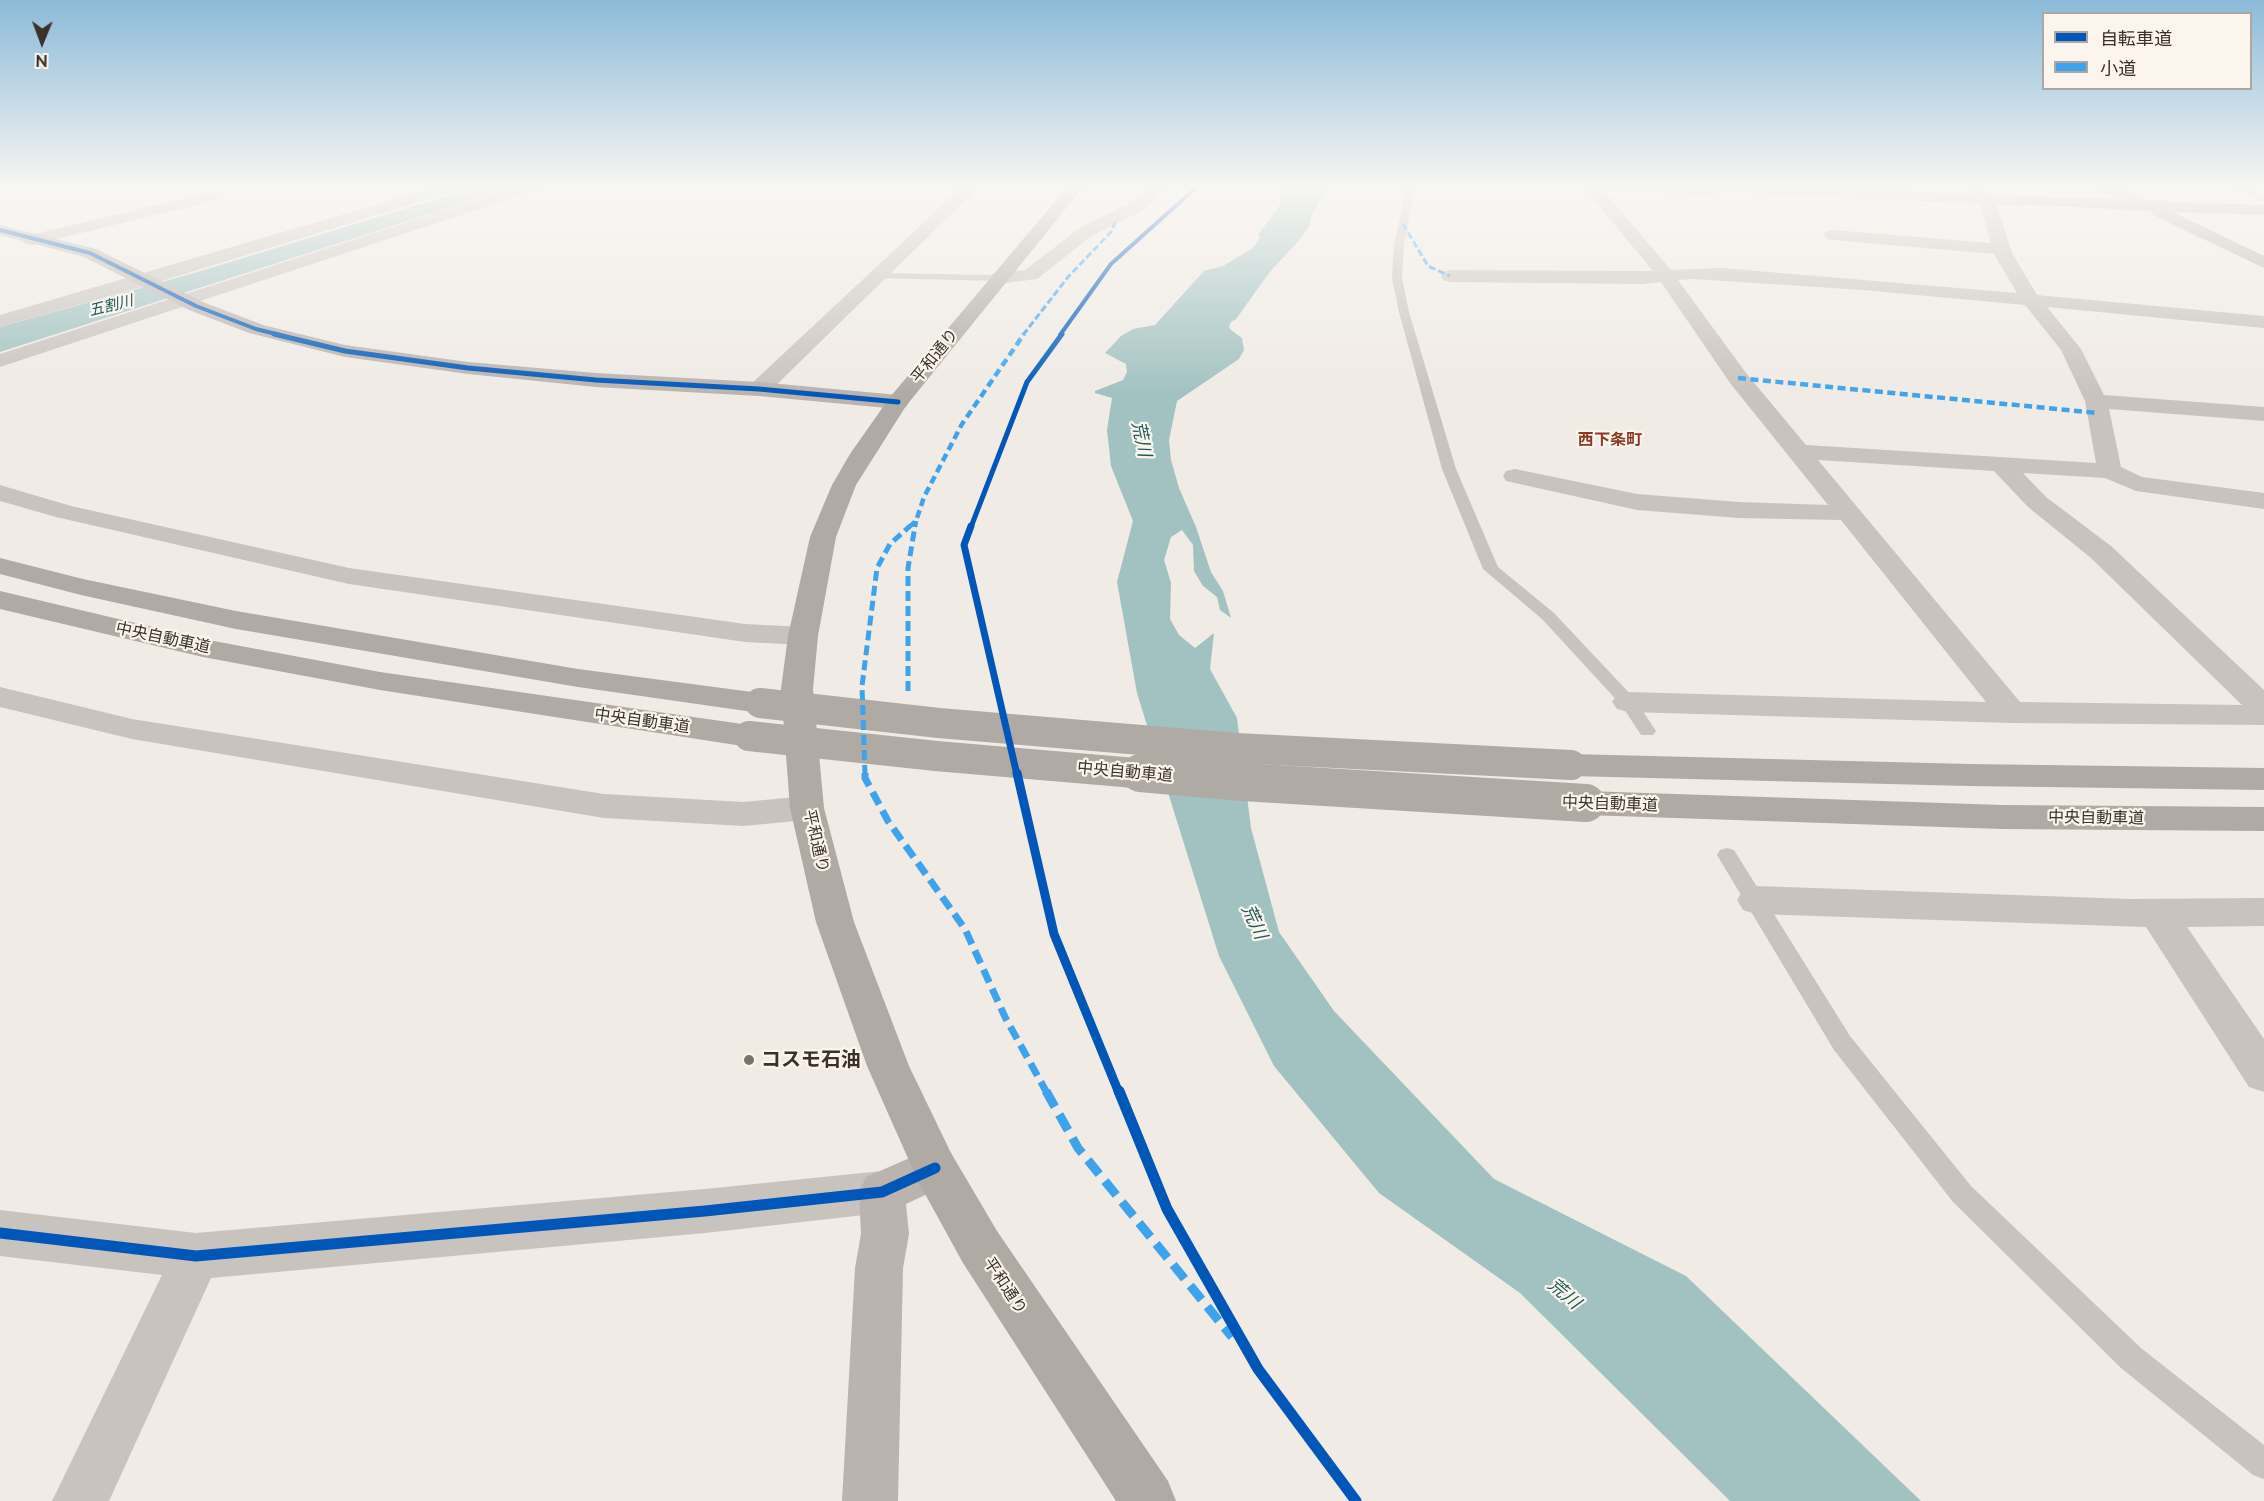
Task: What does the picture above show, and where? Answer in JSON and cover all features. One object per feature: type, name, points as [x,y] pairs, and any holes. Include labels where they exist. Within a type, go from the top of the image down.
[{"type":"highway","name":"平和通り","points":[[1018,255],[898,402],[862,454],[844,485],[823,537],[803,636],[797,689],[807,808],[835,922],[888,1066],[935,1168],[980,1247],[1148,1501]]},
{"type":"highway","name":"中央自動車道","points":[[0,566],[81,587],[271,627],[578,678],[760,704],[939,723],[1236,748],[1571,765],[1969,775],[2264,779]]},
{"type":"highway","name":"中央自動車道","points":[[0,600],[203,648],[380,681],[749,736],[936,756],[1232,781],[1586,803],[2002,817],[2264,819]]},
{"type":"street","points":[[94,255],[196,306],[267,333],[323,346],[399,359],[596,380],[759,389],[898,402]]},
{"type":"street","points":[[0,321],[148,281],[232,255]]},
{"type":"street","points":[[0,361],[182,298],[317,255]]},
{"type":"street","points":[[759,389],[900,255]]},
{"type":"street","points":[[999,278],[1030,275],[1056,255]]},
{"type":"street","points":[[1649,255],[1667,277],[1738,378],[2012,713]]},
{"type":"street","points":[[2005,255],[2030,299],[2071,349],[2096,400],[2110,471]]},
{"type":"street","points":[[2248,255],[2264,263]]},
{"type":"street","points":[[1450,276],[1667,277],[1694,273],[1722,274],[2030,299],[2264,322]]},
{"type":"street","points":[[2245,391],[2264,409]]},
{"type":"street","points":[[2096,400],[2264,414]]},
{"type":"street","points":[[1800,452],[2110,471],[2136,484],[2264,501]]},
{"type":"street","points":[[2000,463],[2037,502],[2101,552],[2264,708]]},
{"type":"street","points":[[1515,476],[1637,502],[1739,510],[1850,513]]},
{"type":"street","points":[[0,493],[65,512],[349,576],[745,633],[803,636]]},
{"type":"street","points":[[0,697],[132,729],[604,806],[744,814],[807,808]]},
{"type":"street","points":[[1628,702],[2012,713],[2264,715]]},
{"type":"street","points":[[1756,900],[2157,913],[2264,912]]},
{"type":"street","points":[[2157,913],[2259,1060]]},
{"type":"street","points":[[0,1233],[196,1256],[658,1216],[882,1192],[935,1168]]},
{"type":"street","points":[[870,1501],[879,1268],[885,1234],[882,1192]]},
{"type":"street","points":[[80,1501],[196,1256]]},
{"type":"lane","points":[[1398,255],[1397,278],[1402,301],[1449,470],[1491,569],[1548,616],[1628,702],[1647,731]]},
{"type":"lane","points":[[878,276],[999,278]]},
{"type":"lane","points":[[1727,855],[1842,1043],[1962,1194],[2131,1358],[2264,1464]]},
{"type":"water","name":"五割川","points":[[253,255],[302,255],[0,352],[0,327]]},
{"type":"water","name":"荒川","points":[[1241,255],[1285,255],[1269,273],[1236,319],[1231,322],[1229,327],[1231,330],[1242,338],[1244,350],[1239,359],[1177,401],[1169,440],[1171,460],[1179,488],[1196,527],[1211,572],[1223,591],[1231,618],[1220,610],[1217,597],[1203,586],[1194,571],[1193,545],[1182,530],[1171,537],[1164,560],[1171,583],[1170,619],[1179,635],[1195,648],[1214,633],[1210,669],[1237,718],[1251,828],[1279,932],[1334,1011],[1494,1179],[1686,1276],[1921,1501],[1730,1501],[1520,1293],[1379,1193],[1274,1066],[1219,956],[1137,693],[1117,582],[1133,521],[1111,466],[1107,430],[1112,398],[1095,393],[1095,391],[1123,380],[1127,372],[1126,364],[1105,353],[1121,336],[1133,329],[1155,325],[1204,271],[1223,266]]},
{"type":"marked path","points":[[1089,255],[1068,277],[1014,346],[962,424],[924,497],[916,521],[890,544],[877,568],[862,686],[865,778],[888,821],[965,929],[1005,1017],[1078,1148],[1232,1337]]},
{"type":"marked path","points":[[1421,255],[1428,266],[1450,276]]},
{"type":"marked path","points":[[1738,378],[2098,413]]},
{"type":"marked path","points":[[908,691],[908,568],[916,521]]},
{"type":"cycle path","points":[[94,255],[196,306],[256,329],[345,351],[468,368],[596,380],[759,389],[898,402]]},
{"type":"cycle path","points":[[1121,255],[1111,264],[1027,382],[964,545],[1054,934],[1167,1209],[1258,1369],[1356,1501]]},
{"type":"cycle path","points":[[0,1233],[196,1256],[705,1211],[882,1192],[935,1168]]},
{"type":"place","name":"コスモ石油","points":[[749,1060]]},
{"type":"district","name":"西下条町","points":[[1610,440]]}]
